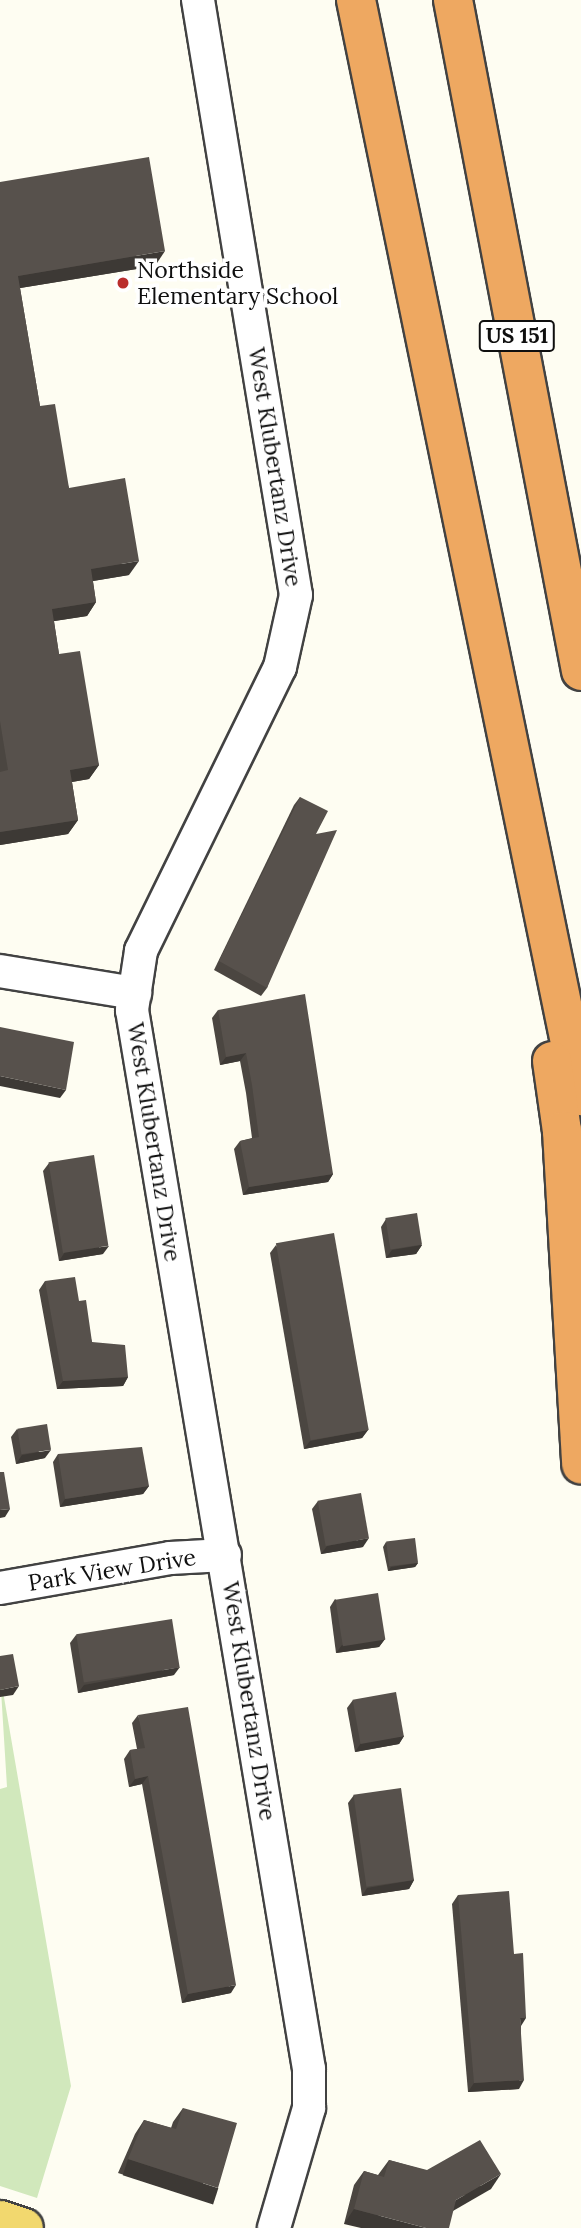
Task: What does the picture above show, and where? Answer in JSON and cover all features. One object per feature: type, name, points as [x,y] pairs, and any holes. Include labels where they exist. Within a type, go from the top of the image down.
[{"type":"highway","points":[[356,0],[581,1096]]},
{"type":"highway","name":"US 151","points":[[453,0],[581,671]]},
{"type":"highway","points":[[508,290],[581,551]]},
{"type":"highway","points":[[485,634],[562,1131],[581,1464]]},
{"type":"main road","points":[[0,2220],[24,2228]]},
{"type":"street","name":"West Klubertanz Drive","points":[[198,0],[296,595],[280,667],[161,905],[141,951],[132,1010],[309,2068],[309,2108],[274,2228]]},
{"type":"street","points":[[0,971],[135,993]]},
{"type":"street","name":"Park View Drive","points":[[0,1588],[170,1558],[225,1555]]},
{"type":"green space","points":[[0,1674],[71,2086],[37,2198],[0,2186],[0,1789],[7,1787]]},
{"type":"building","points":[[149,157],[165,251],[18,276],[40,406],[55,404],[69,488],[125,478],[139,561],[91,569],[96,602],[52,609],[59,654],[80,651],[99,765],[70,770],[78,820],[0,832],[0,772],[8,770],[0,721],[0,182]]},
{"type":"building","points":[[300,797],[328,811],[316,834],[337,830],[267,988],[219,961]]},
{"type":"building","points":[[305,994],[333,1174],[249,1187],[240,1141],[259,1137],[252,1085],[246,1053],[226,1057],[218,1010]]},
{"type":"building","points":[[0,1027],[74,1042],[66,1090],[0,1076]]},
{"type":"building","points":[[94,1155],[108,1246],[63,1253],[49,1162]]},
{"type":"building","points":[[417,1213],[422,1245],[390,1250],[385,1218]]},
{"type":"building","points":[[334,1233],[369,1430],[311,1440],[276,1243]]},
{"type":"building","points":[[75,1277],[79,1301],[86,1300],[92,1342],[125,1345],[128,1377],[63,1381],[45,1281]]},
{"type":"building","points":[[47,1424],[51,1450],[21,1454],[17,1429]]},
{"type":"building","points":[[142,1447],[149,1486],[65,1499],[58,1454]]},
{"type":"building","points":[[0,1472],[4,1472],[10,1509],[0,1510]]},
{"type":"building","points":[[361,1493],[369,1538],[326,1546],[318,1501]]},
{"type":"building","points":[[415,1538],[418,1563],[389,1566],[386,1542]]},
{"type":"building","points":[[378,1593],[385,1639],[343,1646],[336,1600]]},
{"type":"building","points":[[172,1619],[180,1667],[84,1683],[76,1634]]},
{"type":"building","points":[[13,1654],[19,1686],[0,1690],[0,1656]]},
{"type":"building","points":[[396,1692],[404,1736],[360,1744],[353,1700]]},
{"type":"building","points":[[188,1707],[236,1985],[188,1994],[148,1776],[135,1779],[130,1750],[145,1748],[138,1715]]},
{"type":"building","points":[[401,1788],[414,1880],[366,1887],[353,1795]]},
{"type":"building","points":[[509,1891],[514,1954],[523,1953],[526,2018],[520,2018],[524,2080],[474,2083],[458,1895]]},
{"type":"building","points":[[183,2108],[237,2123],[218,2188],[128,2159],[144,2120],[176,2129]]},
{"type":"building","points":[[480,2140],[501,2174],[456,2200],[449,2228],[426,2228],[354,2209],[364,2171],[384,2177],[389,2160],[427,2170]]},
{"type":"place","name":"Northside Elementary School","points":[[123,283]]}]
